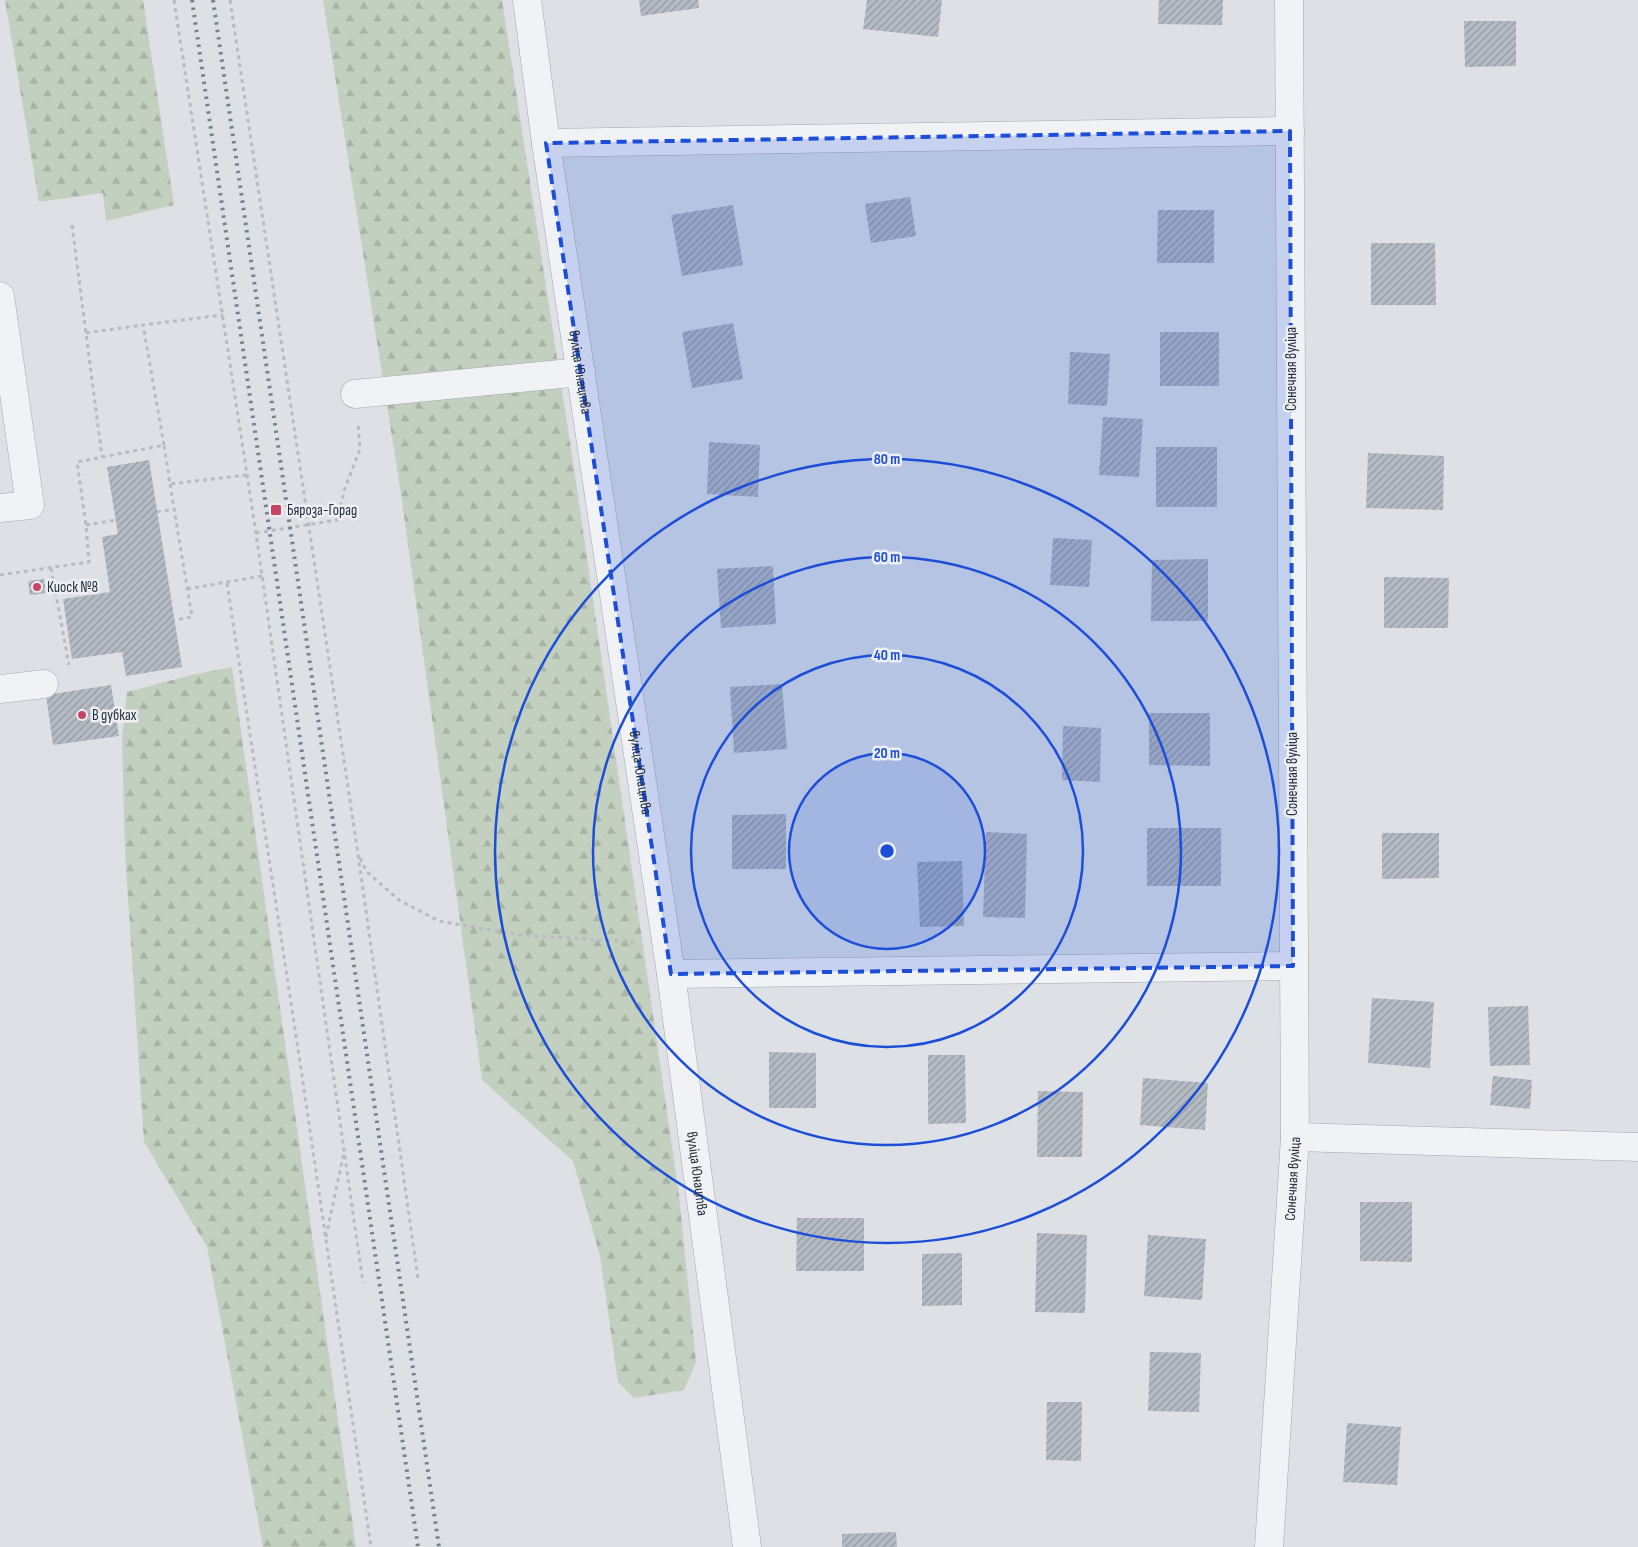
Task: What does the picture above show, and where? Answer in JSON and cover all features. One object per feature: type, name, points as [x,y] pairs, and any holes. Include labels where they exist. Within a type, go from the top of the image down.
[{"type":"street","name":"вуліца Юнацтва","points":[[527,0],[546,143],[671,974],[747,1547]]},
{"type":"street","name":"Сонечная вуліца","points":[[1269,1547],[1295,1137],[1289,0]]},
{"type":"street","points":[[546,143],[1290,131]]},
{"type":"street","points":[[0,296],[30,505],[0,508]]},
{"type":"street","points":[[355,394],[581,372]]},
{"type":"street","points":[[0,690],[44,684]]},
{"type":"street","points":[[671,974],[1293,966]]},
{"type":"street","points":[[1295,1137],[1638,1147]]},
{"type":"path","points":[[174,0],[256,533],[363,1283]]},
{"type":"path","points":[[230,0],[358,854],[418,1279]]},
{"type":"path","points":[[72,225],[102,457]]},
{"type":"path","points":[[86,333],[222,316]]},
{"type":"path","points":[[143,326],[192,617],[174,620]]},
{"type":"path","points":[[256,533],[337,520],[345,488],[360,449],[355,394]]},
{"type":"path","points":[[0,575],[89,562],[77,462],[164,445]]},
{"type":"path","points":[[170,484],[247,475]]},
{"type":"path","points":[[157,512],[174,509]]},
{"type":"path","points":[[86,525],[116,520]]},
{"type":"path","points":[[51,568],[70,670]]},
{"type":"path","points":[[187,589],[262,576]]},
{"type":"path","points":[[228,583],[298,1042],[325,1240],[371,1547]]},
{"type":"path","points":[[358,854],[367,872],[399,900],[439,921],[520,935],[666,944]]},
{"type":"path","points":[[325,1240],[344,1149]]},
{"type":"highlighted area","points":[[1290,131],[1293,966],[671,974],[546,143]]},
{"type":"green space","points":[[5,0],[143,0],[174,205],[106,221],[103,193],[39,202]]},
{"type":"green space","points":[[323,0],[502,0],[575,475],[679,1195],[696,1362],[684,1390],[634,1398],[618,1382],[600,1256],[573,1161],[482,1080],[401,494]]},
{"type":"green space","points":[[232,667],[356,1547],[263,1547],[207,1247],[144,1142],[125,852],[122,739],[127,692],[191,675]]},
{"type":"building","points":[[639,0],[698,0],[699,8],[641,16]]},
{"type":"building","points":[[867,0],[942,0],[938,37],[863,29]]},
{"type":"building","points":[[1159,0],[1223,0],[1222,25],[1158,24]]},
{"type":"building","points":[[1464,21],[1516,21],[1516,66],[1465,67]]},
{"type":"building","points":[[910,197],[916,236],[871,243],[865,204]]},
{"type":"building","points":[[733,205],[743,265],[682,276],[671,215]]},
{"type":"building","points":[[1158,210],[1214,210],[1214,263],[1157,263]]},
{"type":"building","points":[[1371,243],[1435,243],[1436,305],[1371,305]]},
{"type":"building","points":[[733,323],[743,379],[692,388],[682,332]]},
{"type":"building","points":[[1160,332],[1219,332],[1219,386],[1160,386]]},
{"type":"building","points":[[1070,352],[1110,354],[1107,406],[1068,404]]},
{"type":"building","points":[[1103,417],[1143,419],[1139,477],[1099,475]]},
{"type":"building","points":[[709,442],[760,445],[758,497],[707,494]]},
{"type":"building","points":[[1156,447],[1217,447],[1217,507],[1156,507]]},
{"type":"building","points":[[1368,453],[1444,456],[1443,510],[1366,508]]},
{"type":"building","points":[[149,460],[182,667],[126,676],[122,652],[72,659],[63,599],[110,592],[102,537],[118,534],[107,467]]},
{"type":"building","points":[[1053,538],[1092,540],[1089,587],[1050,585]]},
{"type":"building","points":[[1208,559],[1208,621],[1151,621],[1152,560]]},
{"type":"building","points":[[773,566],[776,624],[721,628],[717,569]]},
{"type":"building","points":[[1384,577],[1449,578],[1448,628],[1384,628]]},
{"type":"building","name":"Киоск №8","points":[[44,579],[46,593],[30,595],[28,581]]},
{"type":"building","points":[[782,684],[787,749],[734,753],[730,687]]},
{"type":"building","name":"В дубках","points":[[111,685],[119,736],[53,745],[46,695]]},
{"type":"building","points":[[1149,713],[1210,713],[1210,766],[1149,765]]},
{"type":"building","points":[[1063,726],[1101,728],[1100,782],[1062,780]]},
{"type":"building","points":[[786,814],[786,869],[732,869],[732,815]]},
{"type":"building","points":[[1147,828],[1221,828],[1221,886],[1147,886]]},
{"type":"building","points":[[986,832],[1027,834],[1025,918],[983,917]]},
{"type":"building","points":[[1382,833],[1439,833],[1439,878],[1382,879]]},
{"type":"building","points":[[962,861],[964,926],[920,927],[917,862]]},
{"type":"building","points":[[1372,998],[1434,1002],[1430,1068],[1368,1063]]},
{"type":"building","points":[[1528,1006],[1530,1065],[1490,1066],[1488,1007]]},
{"type":"building","points":[[769,1052],[816,1053],[816,1108],[769,1108]]},
{"type":"building","points":[[928,1055],[965,1055],[966,1123],[928,1124]]},
{"type":"building","points":[[1493,1076],[1532,1080],[1530,1109],[1490,1105]]},
{"type":"building","points":[[1143,1078],[1208,1083],[1205,1130],[1140,1125]]},
{"type":"building","points":[[1038,1091],[1083,1092],[1082,1157],[1037,1157]]},
{"type":"building","points":[[1360,1202],[1412,1202],[1412,1262],[1360,1261]]},
{"type":"building","points":[[797,1218],[864,1218],[864,1271],[796,1271]]},
{"type":"building","points":[[1037,1233],[1087,1235],[1085,1313],[1035,1312]]},
{"type":"building","points":[[1148,1235],[1206,1239],[1202,1300],[1144,1296]]},
{"type":"building","points":[[962,1253],[962,1305],[922,1306],[922,1254]]},
{"type":"building","points":[[1150,1352],[1201,1353],[1199,1412],[1148,1411]]},
{"type":"building","points":[[1047,1402],[1082,1402],[1081,1461],[1046,1460]]},
{"type":"building","points":[[1347,1423],[1401,1427],[1397,1485],[1343,1482]]},
{"type":"building","points":[[896,1532],[897,1547],[842,1547],[842,1534]]},
{"type":"railway","points":[[192,0],[418,1547]]},
{"type":"railway","points":[[213,0],[439,1547]]},
{"type":"place","name":"Бяроза-Горад","points":[[276,510]]},
{"type":"place","name":"Киоск №8","points":[[37,587]]},
{"type":"place","name":"В дубках","points":[[82,715]]}]
